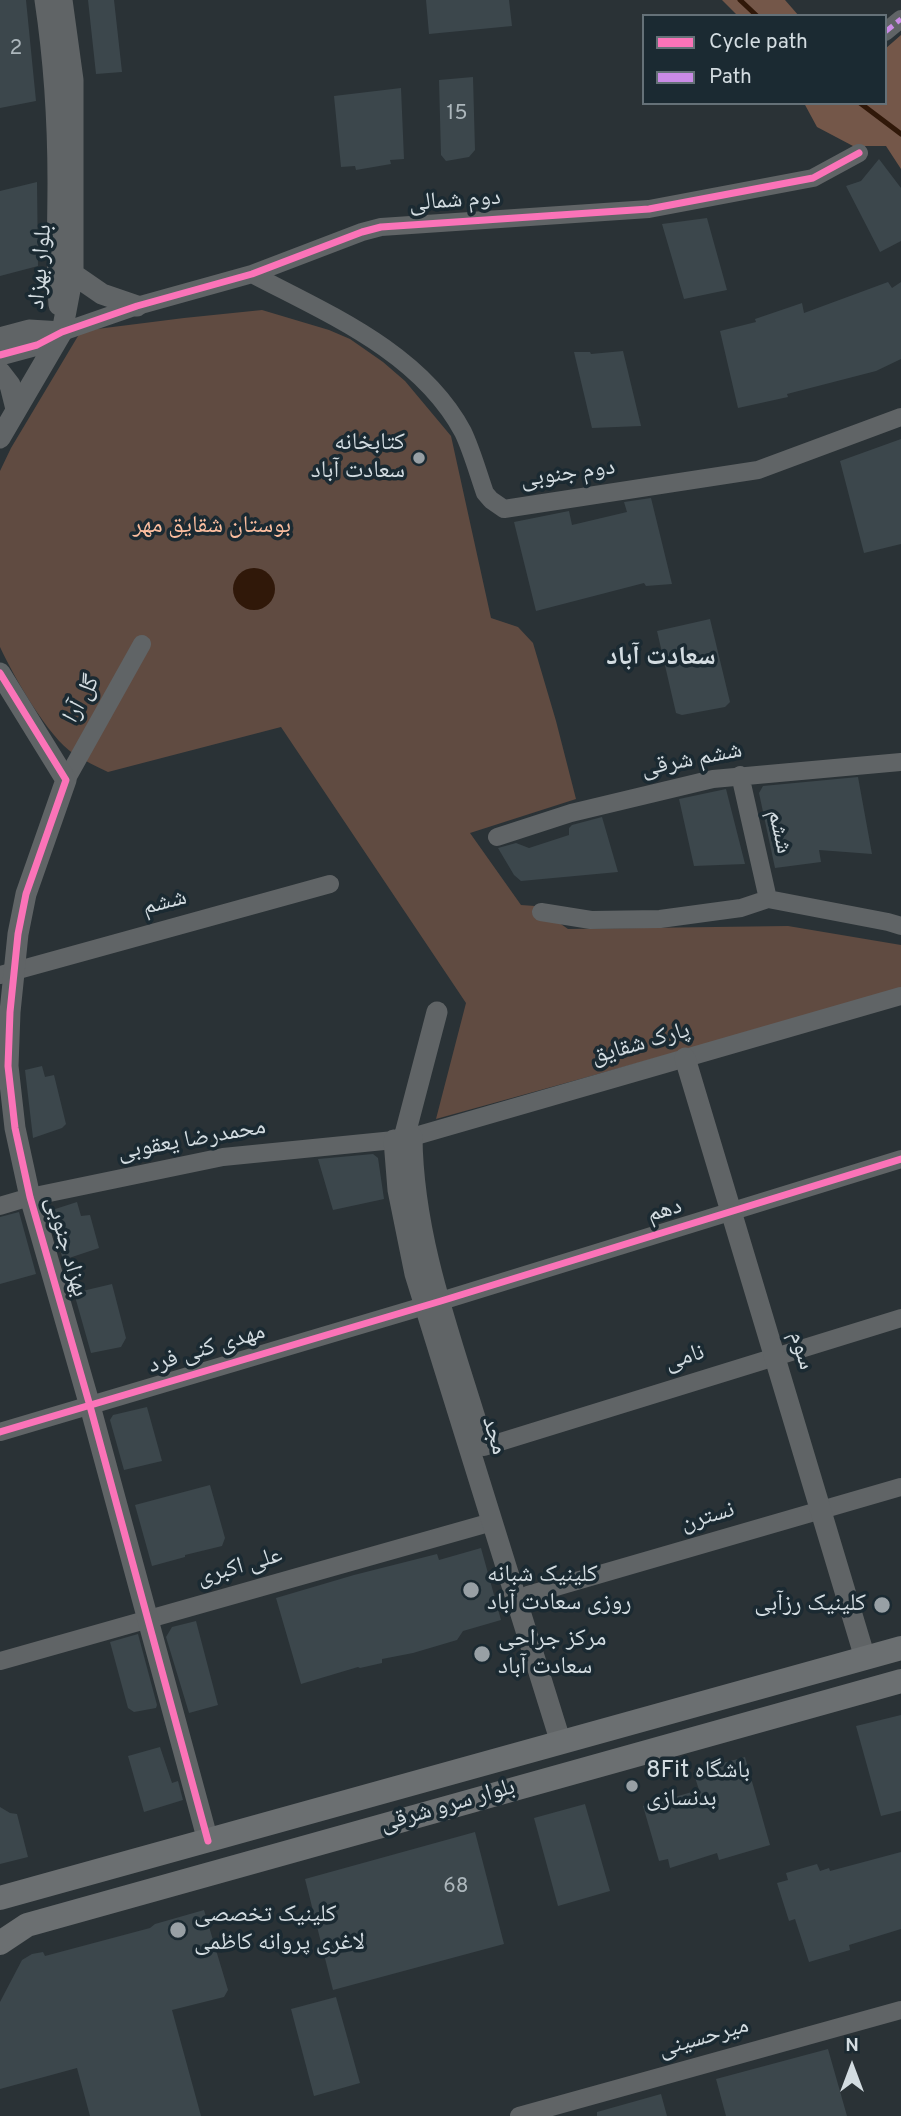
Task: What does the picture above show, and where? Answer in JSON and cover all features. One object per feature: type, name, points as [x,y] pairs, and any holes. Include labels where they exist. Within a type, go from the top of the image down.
[{"type":"main road","name":"بلوار سرو شرقی","points":[[0,1898],[901,1648]]},
{"type":"main road","name":"بلوار سرو شرقی","points":[[0,1943],[27,1925],[901,1681]]},
{"type":"street","name":"بلوار بهزاد","points":[[45,0],[55,93],[57,276],[62,332]]},
{"type":"street","name":"بلوار بهزاد","points":[[62,0],[73,80],[73,274],[62,332]]},
{"type":"street","points":[[887,30],[901,19]]},
{"type":"street","name":"دوم شمالی","points":[[62,332],[137,306],[251,274],[381,227],[649,209],[813,178],[859,153]]},
{"type":"street","points":[[73,274],[102,293],[137,306]]},
{"type":"street","name":"دوم جنوبی","points":[[251,274],[376,342],[419,377],[441,400],[462,432],[485,493],[504,509],[758,470],[901,417]]},
{"type":"street","points":[[0,338],[29,330],[62,332]]},
{"type":"street","points":[[0,355],[37,345],[62,332]]},
{"type":"street","points":[[0,438],[62,332]]},
{"type":"street","points":[[0,372],[10,385],[16,408]]},
{"type":"street","name":"گل آرا","points":[[66,780],[142,644]]},
{"type":"street","points":[[0,673],[66,780]]},
{"type":"street","name":"ششم شرقی","points":[[497,837],[571,813],[713,779],[901,762]]},
{"type":"street","name":"ششم","points":[[740,775],[768,900]]},
{"type":"street","name":"بهزاد جنوبی","points":[[66,780],[26,894],[7,973],[8,1066],[15,1128],[30,1197],[90,1406],[208,1841]]},
{"type":"street","name":"ششم","points":[[7,973],[330,884]]},
{"type":"street","points":[[541,912],[591,920],[660,919],[741,908],[768,900],[901,926]]},
{"type":"street","name":"پارک شقایق","points":[[403,1138],[901,996]]},
{"type":"street","name":"مجد","points":[[437,1012],[403,1138],[413,1166],[433,1303],[566,1741]]},
{"type":"street","name":"سوم","points":[[685,1058],[865,1658]]},
{"type":"street","name":"محمدرضا یعقوبی","points":[[0,1206],[30,1197],[223,1157],[403,1138]]},
{"type":"street","name":"دهم","points":[[433,1303],[901,1159]]},
{"type":"street","name":"مهدی کنی فرد","points":[[0,1432],[433,1303]]},
{"type":"street","name":"نامی","points":[[477,1449],[901,1318]]},
{"type":"street","name":"نسترن","points":[[522,1597],[901,1487]]},
{"type":"street","name":"علی اکبری","points":[[0,1661],[499,1520]]},
{"type":"street","name":"میرحسینی","points":[[519,2116],[901,2010]]},
{"type":"green space","name":"بوستان شقایق مهر","points":[[262,310],[350,339],[405,381],[451,436],[491,618],[518,627],[533,643],[576,799],[470,833],[521,905],[535,906],[568,929],[788,926],[901,945],[901,990],[436,1119],[466,1003],[281,727],[108,772],[78,757],[64,746],[32,705],[0,647],[0,471],[81,331]]},
{"type":"shaded area","points":[[722,0],[785,0],[797,14],[736,14]]},
{"type":"shaded area","points":[[901,35],[901,169],[886,146],[853,146],[817,127],[805,105],[887,105],[887,47]]},
{"type":"shaded area","points":[[254,568],[269,574],[275,589],[269,604],[254,610],[239,604],[233,589],[239,574]]},
{"type":"building","points":[[0,0],[26,0],[36,101],[0,108]]},
{"type":"building","points":[[88,0],[114,0],[122,72],[96,74]]},
{"type":"building","points":[[426,0],[509,0],[512,26],[429,34]]},
{"type":"building","points":[[473,77],[475,150],[469,157],[446,161],[441,155],[439,80]]},
{"type":"building","points":[[401,88],[404,159],[390,160],[391,164],[356,170],[355,166],[341,167],[334,96]]},
{"type":"building","points":[[879,159],[901,188],[901,241],[880,252],[846,186],[861,181]]},
{"type":"building","points":[[37,182],[38,266],[0,276],[0,191]]},
{"type":"building","points":[[707,218],[727,290],[684,299],[662,224]]},
{"type":"building","points":[[888,282],[892,288],[901,282],[901,359],[876,371],[787,394],[788,397],[738,408],[720,331],[756,322],[755,319],[802,303],[804,313]]},
{"type":"building","points":[[623,351],[641,426],[592,428],[574,352],[591,354]]},
{"type":"building","points":[[901,439],[901,544],[864,553],[840,461]]},
{"type":"building","points":[[651,498],[672,584],[646,586],[644,583],[536,611],[514,522],[569,511],[572,525],[627,512],[624,502]]},
{"type":"building","points":[[710,619],[730,702],[725,707],[682,715],[676,713],[657,631]]},
{"type":"building","points":[[858,777],[872,854],[819,850],[821,862],[775,868],[759,793],[763,786]]},
{"type":"building","points":[[726,789],[745,864],[694,866],[679,799]]},
{"type":"building","points":[[602,817],[618,872],[521,881],[514,875],[498,848],[516,843],[529,848],[569,835],[572,825]]},
{"type":"building","points":[[42,1066],[45,1077],[54,1075],[66,1124],[62,1128],[33,1138],[25,1070]]},
{"type":"building","points":[[373,1154],[378,1158],[384,1199],[333,1210],[318,1159]]},
{"type":"building","points":[[77,1202],[81,1216],[90,1215],[99,1248],[63,1260],[49,1211]]},
{"type":"building","points":[[19,1212],[36,1274],[0,1284],[0,1217]]},
{"type":"building","points":[[112,1284],[126,1338],[121,1347],[91,1353],[74,1293]]},
{"type":"building","points":[[147,1407],[162,1461],[124,1470],[110,1420],[113,1415]]},
{"type":"building","points":[[210,1485],[225,1538],[222,1546],[152,1566],[135,1505]]},
{"type":"building","points":[[481,1548],[501,1620],[463,1631],[457,1640],[301,1684],[276,1598],[437,1554],[439,1560]]},
{"type":"building","points":[[196,1621],[218,1705],[189,1713],[166,1637],[172,1627]]},
{"type":"building","points":[[138,1634],[157,1705],[156,1708],[134,1712],[128,1708],[110,1642]]},
{"type":"building","points":[[901,1715],[901,1811],[881,1816],[856,1726]]},
{"type":"building","points":[[160,1747],[172,1783],[178,1781],[183,1800],[144,1812],[128,1756]]},
{"type":"building","points":[[745,1757],[770,1845],[719,1860],[717,1853],[670,1868],[668,1859],[659,1861],[643,1806],[699,1790],[693,1771]]},
{"type":"building","points":[[585,1804],[610,1891],[558,1906],[534,1818]]},
{"type":"building","points":[[0,1807],[17,1814],[28,1857],[0,1864]]},
{"type":"building","points":[[475,1832],[504,1944],[333,1990],[305,1879]]},
{"type":"building","points":[[901,1852],[901,1929],[849,1945],[850,1950],[809,1962],[795,1919],[789,1921],[777,1883],[788,1880],[786,1873],[817,1864],[820,1871],[829,1868],[830,1871]]},
{"type":"building","points":[[204,1910],[228,1990],[224,1997],[172,2010],[201,2116],[90,2116],[77,2068],[0,2089],[0,2002],[22,1960],[32,1954],[43,1952],[45,1956],[150,1928],[155,1924]]},
{"type":"building","points":[[336,1997],[360,2083],[314,2096],[291,2009]]},
{"type":"building","points":[[828,2049],[847,2116],[726,2116],[716,2079]]},
{"type":"building","points":[[661,2094],[667,2116],[597,2116],[597,2112]]},
{"type":"waterway","points":[[740,0],[755,14]]},
{"type":"waterway","points":[[863,105],[901,134]]},
{"type":"marked path","points":[[887,30],[901,19]]},
{"type":"cycle path","points":[[0,355],[37,345],[62,332],[137,306],[252,274],[381,227],[649,209],[813,178],[859,153]]},
{"type":"cycle path","points":[[0,673],[66,780],[26,894],[18,934],[8,1066],[15,1128],[30,1197],[90,1406],[208,1841]]},
{"type":"cycle path","points":[[0,1432],[441,1301],[901,1159]]},
{"type":"place","name":"کتابخانه سعادت آباد","points":[[419,458]]},
{"type":"place","name":"کلینیک شبانه روزی سعادت آباد","points":[[471,1590]]},
{"type":"place","name":"کلینیک رزآبی","points":[[882,1605]]},
{"type":"place","name":"مرکز جراحی سعادت آباد","points":[[482,1654]]},
{"type":"place","name":"8Fit باشگاه بدنسازی","points":[[632,1786]]},
{"type":"place","name":"کلینیک تخصصی لاغری پروانه کاظمی","points":[[178,1930]]},
{"type":"district","name":"سعادت آباد","points":[[661,659]]}]
